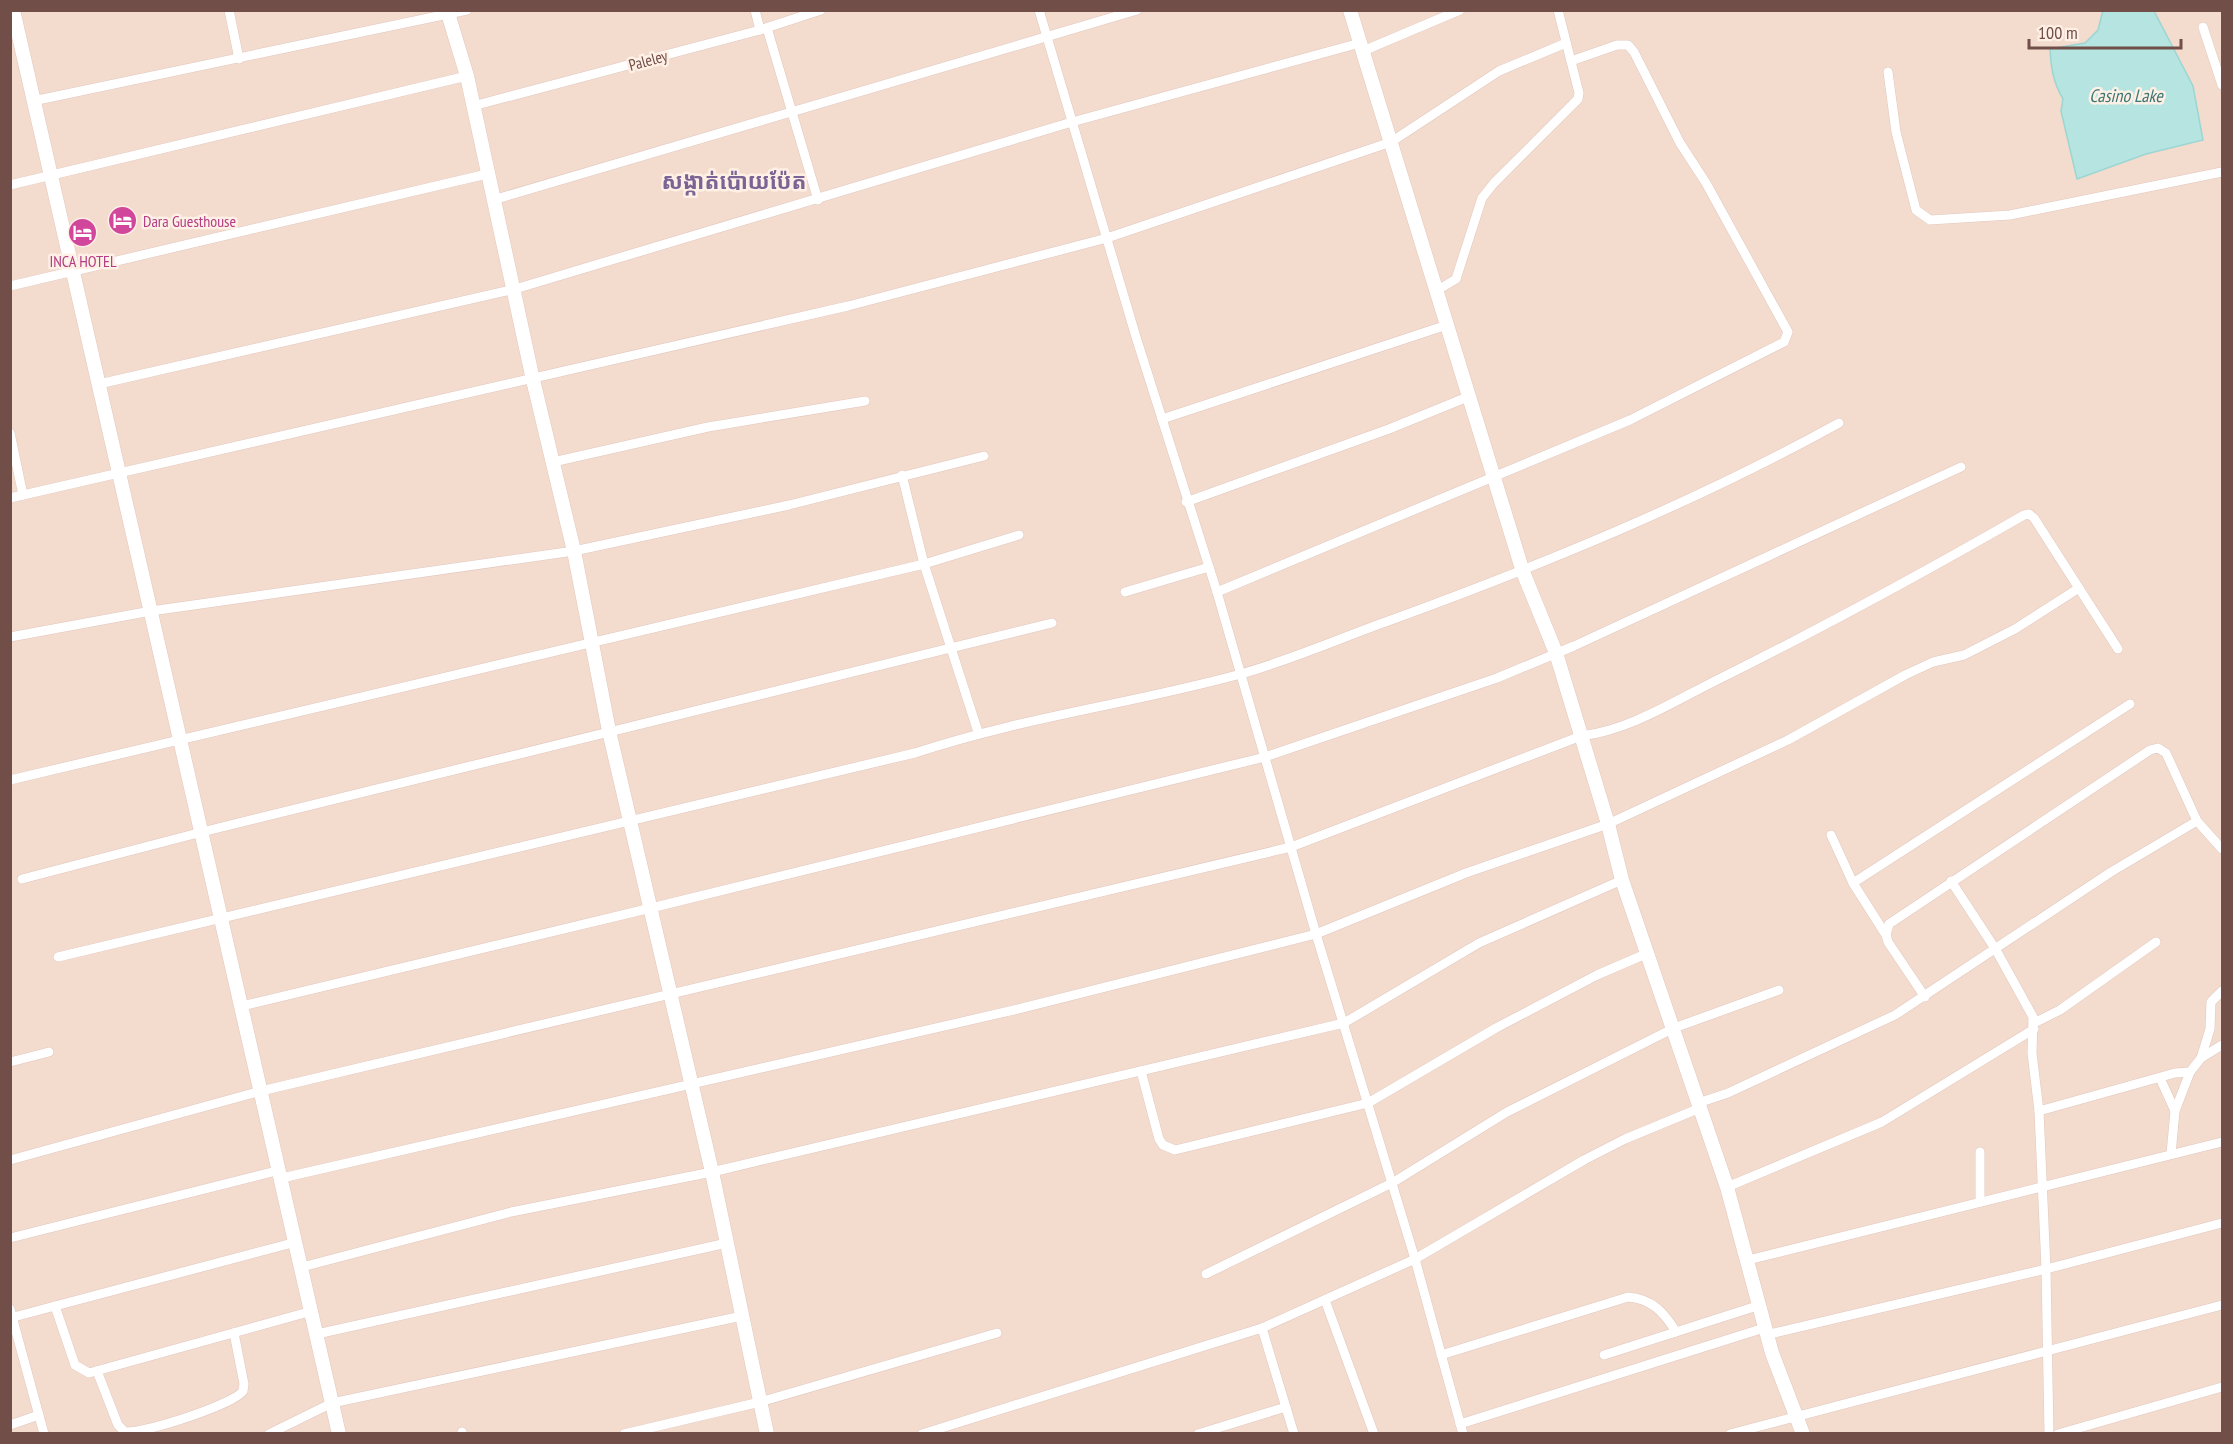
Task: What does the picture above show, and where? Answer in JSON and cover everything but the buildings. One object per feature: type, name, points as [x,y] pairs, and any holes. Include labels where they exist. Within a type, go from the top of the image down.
[{"type":"street","points":[[229,10],[239,59]]},
{"type":"street","points":[[33,101],[467,10]]},
{"type":"street","points":[[755,10],[764,29],[792,112],[818,200]]},
{"type":"street","name":"Paleley","points":[[474,106],[764,29],[821,10]]},
{"type":"street","points":[[1039,10],[1186,502],[1217,592],[1316,934],[1415,1259],[1462,1429],[1765,1331],[2046,1269],[2223,1223]]},
{"type":"street","points":[[493,200],[1137,10]]},
{"type":"street","points":[[1350,10],[1523,572],[1556,653],[1608,824],[1622,880],[1727,1187],[1748,1260],[1757,1306],[1803,1434]]},
{"type":"street","points":[[99,384],[515,289],[1072,122],[1361,47],[1460,10]]},
{"type":"street","points":[[1436,291],[1456,279],[1482,198],[1494,183],[1569,111],[1578,99],[1558,10]]},
{"type":"street","points":[[14,11],[339,1434]]},
{"type":"street","points":[[448,13],[467,76],[487,174],[515,289],[532,380],[574,551],[609,731],[712,1172],[767,1434]]},
{"type":"street","points":[[2203,27],[2223,85]]},
{"type":"street","points":[[10,498],[848,306],[1107,238],[1392,142],[1499,71],[1566,43]]},
{"type":"street","points":[[1217,592],[1630,420],[1784,342],[1788,332],[1706,183],[1680,143],[1634,51],[1628,45],[1617,45],[1571,61]]},
{"type":"street","points":[[1888,72],[1896,132],[1916,210],[1930,220],[2010,215],[2223,172]]},
{"type":"street","points":[[10,185],[467,76]]},
{"type":"street","points":[[10,286],[487,174]]},
{"type":"street","points":[[1162,419],[1447,325]]},
{"type":"street","points":[[1186,502],[1389,429],[1470,396]]},
{"type":"street","points":[[553,462],[708,427],[865,401]]},
{"type":"street","points":[[58,957],[915,753],[978,732],[1102,707],[1240,675],[1523,572],[1771,460],[1839,423]]},
{"type":"street","points":[[10,433],[23,495]]},
{"type":"street","points":[[10,637],[151,611],[574,551],[789,505],[984,456]]},
{"type":"street","points":[[242,1006],[1264,757],[1497,678],[1961,467]]},
{"type":"street","points":[[902,475],[924,564],[949,648],[978,732]]},
{"type":"street","points":[[10,1160],[261,1091],[1292,847],[1581,736],[1604,733],[1632,721],[1755,661],[1913,578],[2024,515],[2029,514],[2034,518],[2118,649]]},
{"type":"street","points":[[10,780],[181,742],[924,564],[1019,535]]},
{"type":"street","points":[[1125,592],[1209,567]]},
{"type":"street","points":[[10,1238],[281,1174],[692,1085],[1014,1010],[1316,934],[1466,873],[1608,824],[1788,740],[1905,675],[1933,662],[1964,655],[2015,629],[2079,588]]},
{"type":"street","points":[[22,879],[202,832],[1052,623]]},
{"type":"street","points":[[1853,883],[2130,704]]},
{"type":"street","points":[[1886,935],[1886,928],[1893,920],[2150,750],[2158,748],[2166,753],[2197,821],[2223,849]]},
{"type":"street","points":[[922,1434],[1262,1328],[1415,1259],[1584,1160],[1625,1139],[1869,1028],[1925,997],[2111,872],[2197,821]]},
{"type":"street","points":[[1831,835],[1853,883],[1925,997]]},
{"type":"street","points":[[302,1267],[511,1212],[712,1172],[1344,1023],[1479,943],[1622,880]]},
{"type":"street","points":[[1951,881],[1996,950],[2029,1008],[2034,1026],[2032,1053],[2039,1111],[2040,1187],[2046,1269],[2049,1434]]},
{"type":"street","points":[[1727,1187],[1882,1122],[2060,1010],[2156,942]]},
{"type":"street","points":[[1141,1071],[1159,1140],[1163,1145],[1175,1150],[1368,1103],[1496,1028],[1597,975],[1648,952]]},
{"type":"street","points":[[1206,1274],[1392,1183],[1507,1112],[1674,1028],[1779,990]]},
{"type":"street","points":[[2171,1154],[2175,1111],[2190,1072],[2201,1058],[2210,1029],[2211,1002],[2223,991]]},
{"type":"street","points":[[2201,1058],[2223,1045]]},
{"type":"street","points":[[10,1062],[49,1052]]},
{"type":"street","points":[[2039,1111],[2175,1073],[2190,1072]]},
{"type":"street","points":[[2160,1078],[2175,1111]]},
{"type":"street","points":[[1748,1260],[2223,1142]]},
{"type":"street","points":[[1980,1152],[1980,1202]]},
{"type":"street","points":[[44,1434],[11,1315],[55,1306],[296,1242]]},
{"type":"street","points":[[318,1334],[727,1244]]},
{"type":"street","points":[[1441,1354],[1628,1297],[1643,1298],[1661,1310],[1676,1332]]},
{"type":"street","points":[[1325,1300],[1374,1434]]},
{"type":"street","points":[[1730,1434],[1921,1382],[2047,1352],[2223,1305]]},
{"type":"street","points":[[55,1306],[75,1365],[83,1372],[97,1371],[312,1311]]},
{"type":"street","points":[[1604,1355],[1757,1306]]},
{"type":"street","points":[[269,1434],[332,1403],[742,1316]]},
{"type":"street","points":[[1262,1328],[1294,1434]]},
{"type":"street","points":[[97,1371],[118,1425],[125,1432],[178,1420],[224,1404],[243,1391],[244,1384],[234,1333]]},
{"type":"street","points":[[624,1434],[760,1402],[997,1333]]},
{"type":"street","points":[[2058,1434],[2223,1387]]},
{"type":"street","points":[[1198,1434],[1286,1407]]},
{"type":"street","points":[[10,1425],[39,1415]]},
{"type":"shaded area","points":[[11,11],[2222,11],[2222,1433],[11,1433]]},
{"type":"water","name":"Casino Lake","points":[[2103,10],[2154,11],[2193,86],[2203,140],[2146,154],[2077,179],[2061,111],[2063,99],[2053,75],[2050,49],[2085,43],[2098,30]]},
{"type":"place","name":"Dara Guesthouse","points":[[122,221]]},
{"type":"place","name":"INCA HOTEL","points":[[83,233]]},
{"type":"district","name":"សង្កាត់ប៉ោយប៉ែត","points":[[734,181]]}]
